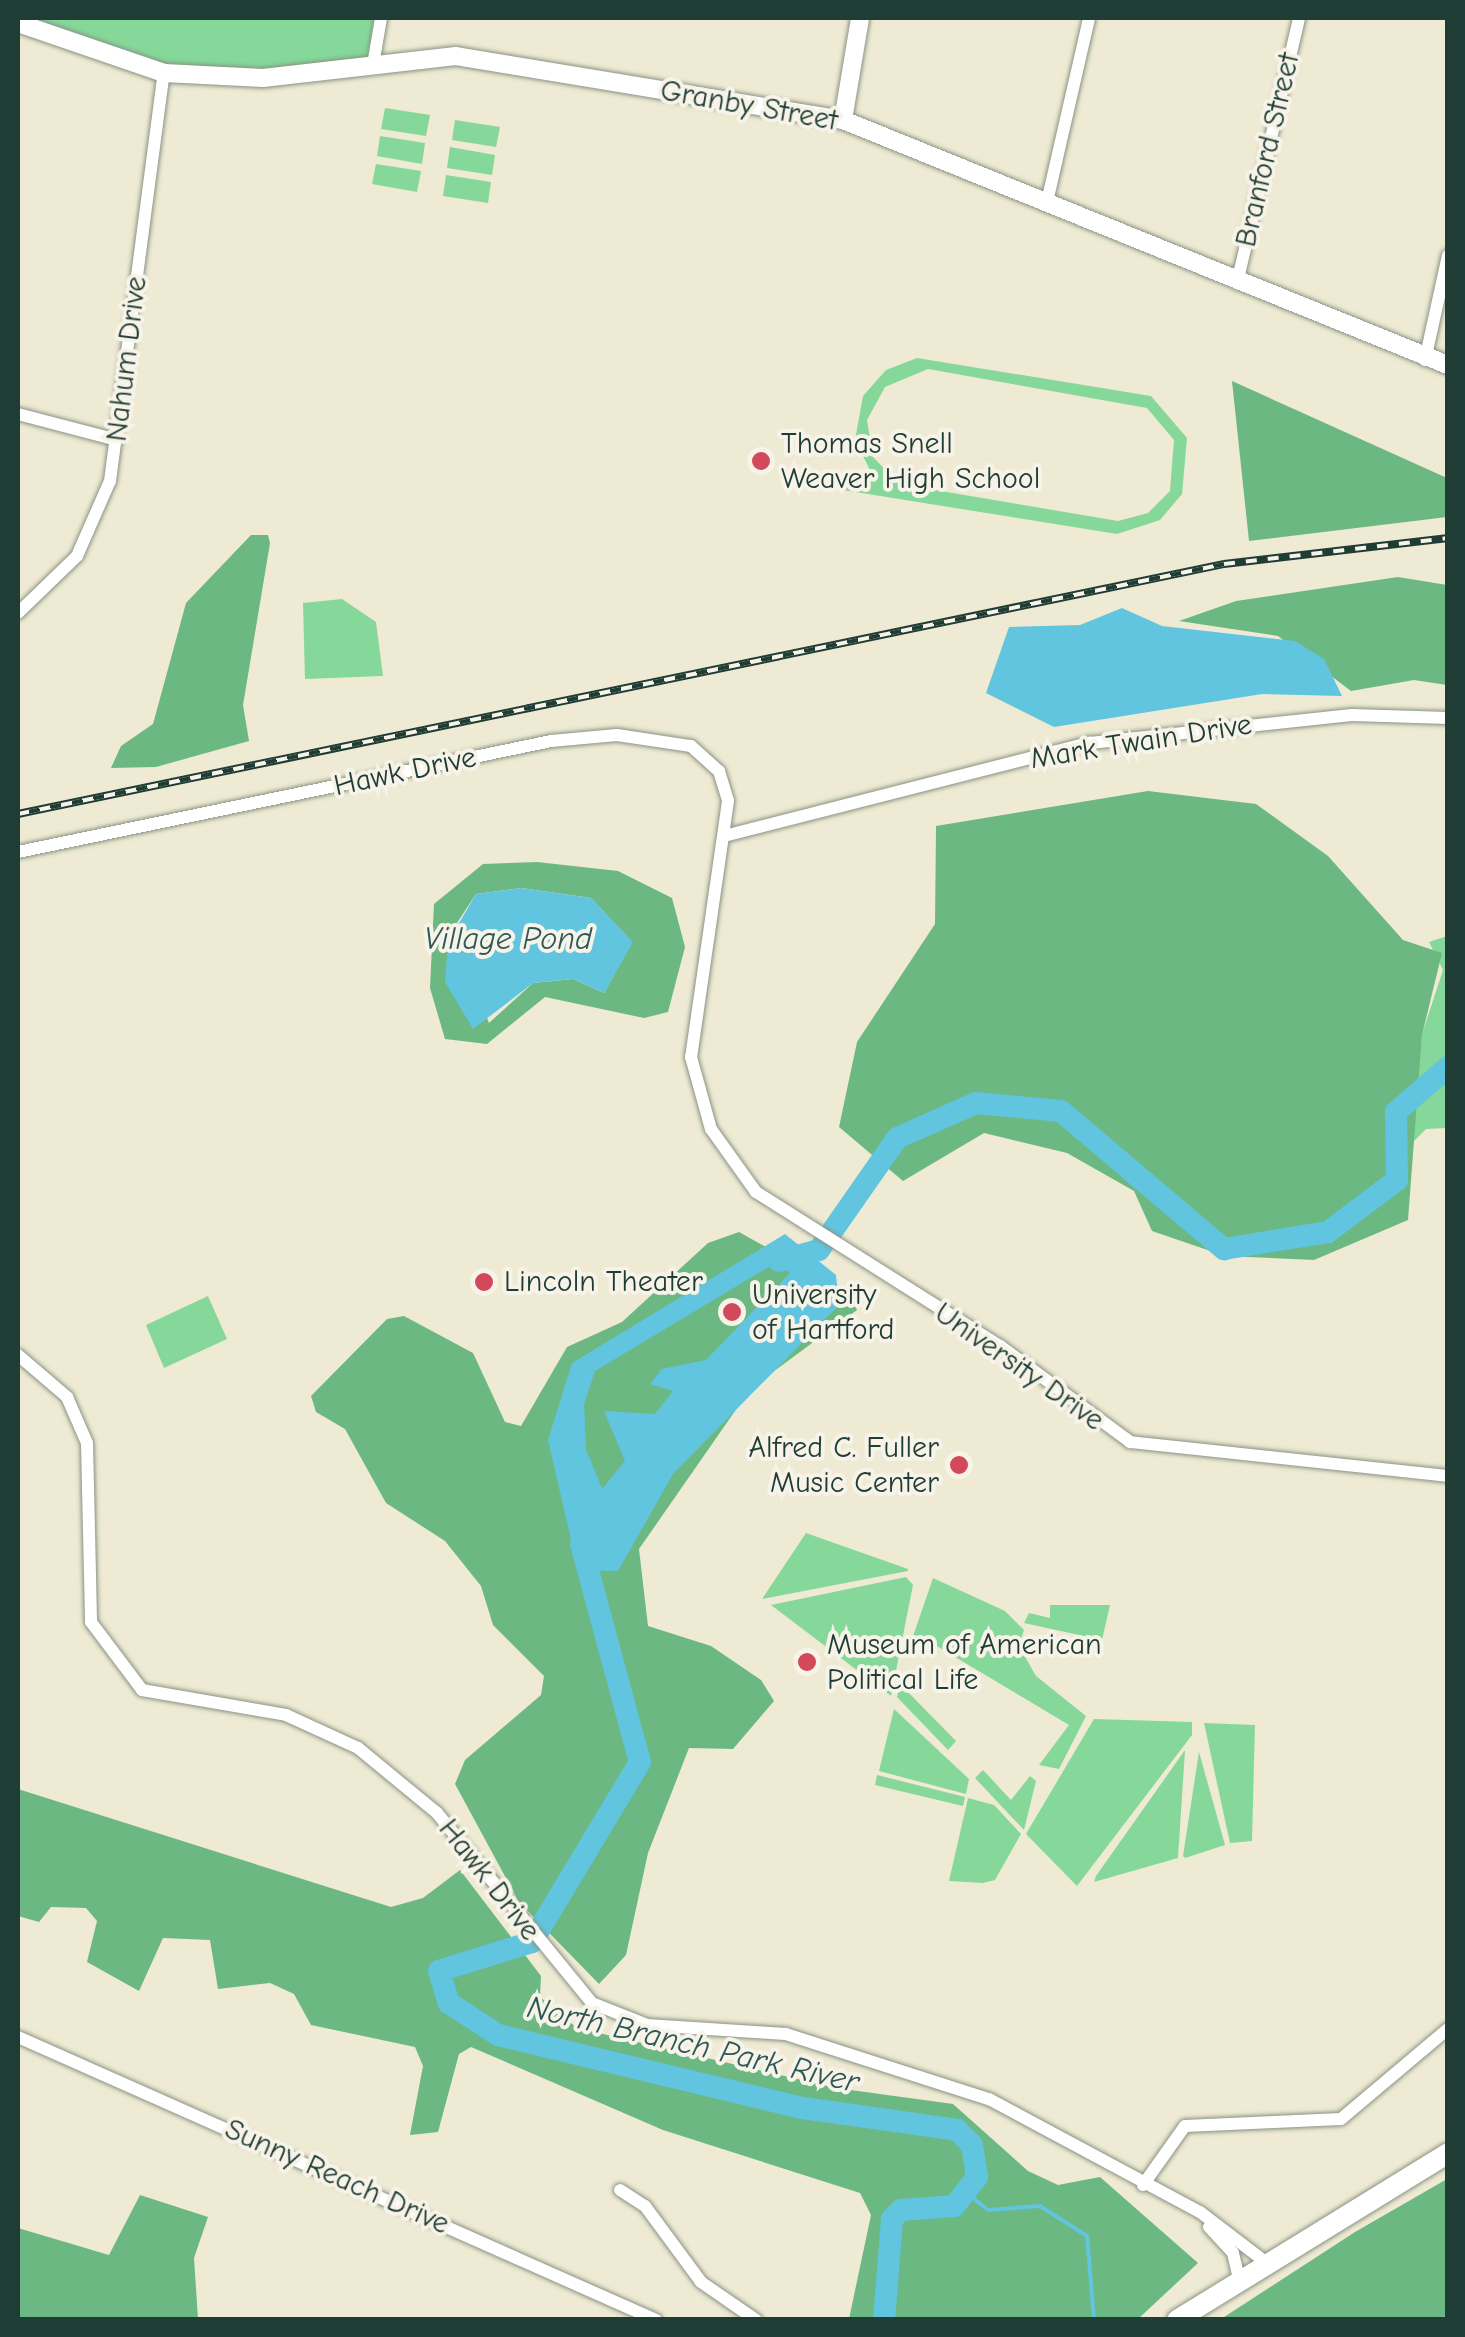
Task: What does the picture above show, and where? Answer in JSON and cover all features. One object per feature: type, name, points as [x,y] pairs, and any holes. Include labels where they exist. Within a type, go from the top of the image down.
[{"type":"main road","points":[[842,120],[860,18]]},
{"type":"main road","name":"Granby Street","points":[[18,23],[164,73],[263,78],[374,59],[456,56],[842,120],[1425,360],[1448,365]]},
{"type":"main road","points":[[1177,2320],[1448,2154]]},
{"type":"street","points":[[374,59],[381,18]]},
{"type":"street","points":[[1047,202],[1089,18]]},
{"type":"street","name":"Branford Street","points":[[1237,282],[1299,18]]},
{"type":"street","name":"Nahum Drive","points":[[18,613],[85,544],[117,440],[164,73]]},
{"type":"street","points":[[1425,360],[1448,255]]},
{"type":"street","points":[[18,414],[117,440]]},
{"type":"street","name":"Mark Twain Drive","points":[[724,836],[1090,743],[1352,714],[1448,718]]},
{"type":"street","name":"Hawk Drive","points":[[18,852],[594,735],[673,740],[710,760],[727,793],[724,836]]},
{"type":"street","name":"University Drive","points":[[724,836],[690,1019],[694,1077],[739,1174],[808,1229],[1000,1346],[1130,1442],[1448,1476]]},
{"type":"street","name":"Hawk Drive","points":[[18,1356],[66,1397],[87,1443],[91,1622],[125,1674],[155,1693],[290,1716],[358,1748],[437,1813],[571,1984],[647,2025],[786,2034],[989,2099],[1185,2206],[1268,2263]]},
{"type":"street","points":[[1143,2185],[1186,2126],[1341,2119],[1448,2029]]},
{"type":"street","name":"Sunny Reach Drive","points":[[18,2037],[656,2320]]},
{"type":"street","points":[[620,2190],[645,2206],[701,2282],[756,2320]]},
{"type":"street","name":"Hawk Drive","points":[[1185,2206],[1220,2233],[1240,2280]]},
{"type":"green space","points":[[18,18],[381,18],[374,59],[346,67],[164,73]]},
{"type":"green space","points":[[385,108],[430,115],[426,136],[381,129]]},
{"type":"green space","points":[[455,120],[500,127],[496,147],[452,140]]},
{"type":"green space","points":[[380,136],[425,143],[422,164],[377,156]]},
{"type":"green space","points":[[450,147],[495,155],[492,175],[447,168]]},
{"type":"green space","points":[[376,164],[421,171],[417,192],[372,184]]},
{"type":"green space","points":[[446,175],[491,182],[488,203],[443,196]]},
{"type":"green space","points":[[917,358],[1151,396],[1187,438],[1182,494],[1160,520],[1117,534],[843,490],[846,478],[876,482],[855,440],[863,396],[886,370]],"holes":[[[928,369],[1147,408],[1174,440],[1170,491],[1148,513],[1118,521],[899,484],[873,457],[867,420],[885,387]]]},
{"type":"green space","points":[[1232,381],[1447,478],[1447,517],[1249,541]]},
{"type":"green space","points":[[251,535],[268,535],[270,543],[243,705],[249,741],[156,767],[111,768],[121,746],[153,724],[186,603]]},
{"type":"green space","points":[[1398,577],[1447,585],[1447,685],[1414,680],[1351,691],[1278,636],[1179,621],[1236,601]]},
{"type":"green space","points":[[342,599],[376,622],[383,676],[305,679],[303,603]]},
{"type":"green space","points":[[1148,791],[1256,804],[1328,856],[1403,940],[1442,953],[1422,1035],[1408,1220],[1314,1260],[1225,1256],[1152,1231],[1134,1191],[1067,1153],[984,1133],[903,1181],[839,1127],[857,1042],[935,924],[936,826]]},
{"type":"green space","points":[[537,862],[618,871],[672,898],[685,947],[668,1012],[644,1018],[545,997],[487,1044],[445,1039],[430,988],[434,904],[483,864]],"holes":[[[521,888],[591,898],[632,942],[604,993],[573,979],[533,983],[489,1023],[453,929],[476,894]]]},
{"type":"green space","points":[[1447,936],[1447,1128],[1426,1129],[1412,1143],[1422,1034],[1443,970],[1429,942]]},
{"type":"green space","points":[[739,1232],[850,1294],[857,1310],[751,1388],[639,1549],[648,1626],[711,1646],[761,1680],[774,1701],[733,1749],[689,1748],[648,1853],[626,1955],[599,1984],[519,1902],[455,1784],[465,1760],[541,1695],[544,1676],[493,1625],[481,1586],[445,1541],[386,1503],[345,1429],[316,1412],[311,1396],[387,1319],[404,1316],[473,1353],[505,1422],[521,1426],[567,1347],[622,1322],[708,1243]]},
{"type":"green space","points":[[208,1296],[227,1339],[164,1368],[146,1325]]},
{"type":"green space","points":[[806,1533],[908,1569],[908,1571],[762,1599]]},
{"type":"green space","points":[[906,1577],[913,1585],[891,1696],[771,1605]]},
{"type":"green space","points":[[933,1578],[1005,1611],[1024,1630],[1019,1646],[1036,1676],[1086,1716],[1059,1769],[1039,1765],[1069,1725],[935,1645],[928,1656],[910,1645]]},
{"type":"green space","points":[[1050,1605],[1110,1605],[1102,1640],[1024,1623],[1029,1613],[1050,1618]]},
{"type":"green space","points":[[900,1684],[956,1741],[948,1750],[897,1697]]},
{"type":"green space","points":[[894,1709],[969,1779],[966,1794],[879,1771]]},
{"type":"green space","points":[[1094,1719],[1192,1722],[1192,1735],[1077,1886],[1026,1834]]},
{"type":"green space","points":[[1204,1723],[1255,1725],[1252,1841],[1230,1843]]},
{"type":"green space","points":[[1185,1750],[1178,1858],[1094,1882],[1096,1876]]},
{"type":"green space","points":[[1199,1752],[1225,1845],[1185,1858],[1183,1856]]},
{"type":"green space","points":[[983,1770],[1011,1800],[1030,1776],[1036,1781],[1024,1830],[975,1778]]},
{"type":"green space","points":[[877,1775],[965,1797],[963,1806],[875,1785]]},
{"type":"green space","points":[[18,1789],[391,1907],[423,1898],[460,1870],[541,1976],[540,1997],[577,2028],[836,2088],[953,2104],[1028,2171],[1058,2185],[1100,2177],[1198,2263],[1138,2319],[849,2319],[871,2215],[860,2193],[663,2130],[471,2047],[459,2054],[438,2132],[410,2135],[423,2066],[415,2047],[311,2025],[294,1994],[270,1983],[218,1989],[210,1940],[163,1938],[139,1991],[87,1962],[97,1921],[86,1908],[51,1907],[39,1922],[18,1916]]},
{"type":"green space","points":[[968,1798],[994,1805],[1021,1834],[995,1880],[949,1881]]},
{"type":"green space","points":[[1447,2179],[1447,2319],[1221,2319],[1355,2232]]},
{"type":"green space","points":[[140,2195],[208,2217],[194,2258],[198,2319],[18,2319],[18,2228],[109,2255]]},
{"type":"water","points":[[1122,608],[1162,626],[1295,641],[1324,659],[1342,696],[1262,694],[1054,727],[986,693],[1009,627],[1080,625]]},
{"type":"water","name":"Village Pond","points":[[521,888],[591,898],[633,942],[604,993],[573,979],[533,983],[473,1029],[445,982],[448,942],[476,894]]},
{"type":"water","points":[[785,1234],[836,1275],[839,1305],[673,1474],[618,1571],[578,1570],[548,1440],[572,1363]],"holes":[[[777,1262],[790,1273],[706,1360],[662,1369],[650,1384],[673,1391],[655,1414],[604,1411],[625,1461],[602,1489],[586,1449],[584,1404],[595,1371]]]},
{"type":"waterway","name":"North Branch Park River","points":[[779,1261],[819,1250],[897,1138],[976,1103],[1061,1111],[1224,1249],[1328,1232],[1397,1180],[1396,1112],[1448,1067]]},
{"type":"waterway","name":"North Branch Park River","points":[[581,1544],[640,1762],[532,1942],[439,1971],[449,2003],[498,2035],[803,2108],[957,2130],[972,2145],[977,2177],[954,2206],[901,2210],[892,2219],[884,2320]]},
{"type":"waterway","points":[[969,2195],[988,2210],[1040,2206],[1087,2236],[1094,2320]]},
{"type":"railway","points":[[18,814],[1224,564],[1448,538]]},
{"type":"place","name":"Thomas Snell Weaver High School","points":[[761,461]]},
{"type":"place","name":"Lincoln Theater","points":[[484,1282]]},
{"type":"place","name":"University of Hartford","points":[[732,1312]]},
{"type":"place","name":"Alfred C. Fuller Music Center","points":[[959,1465]]},
{"type":"place","name":"Museum of American Political Life","points":[[807,1662]]}]
